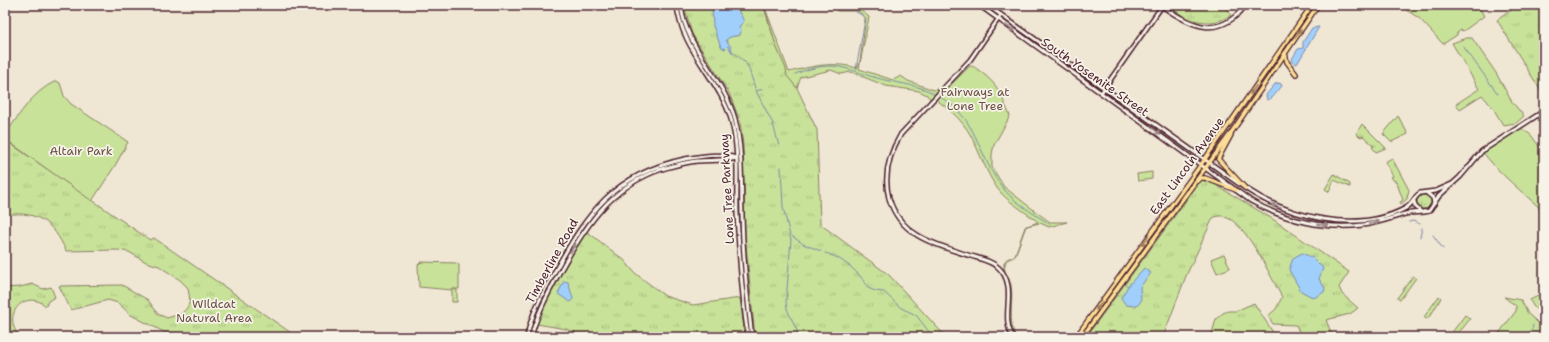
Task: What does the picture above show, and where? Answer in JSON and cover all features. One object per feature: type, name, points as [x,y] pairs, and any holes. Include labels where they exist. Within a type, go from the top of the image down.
[{"type":"main road","name":"East Lincoln Avenue","points":[[1076,337],[1205,159],[1312,5]]},
{"type":"main road","name":"East Lincoln Avenue","points":[[1082,337],[1230,133],[1318,5]]},
{"type":"main road","points":[[1285,53],[1287,62],[1296,74]]},
{"type":"main road","points":[[1230,133],[1230,137],[1218,158],[1245,188]]},
{"type":"main road","points":[[1173,211],[1179,208],[1202,178],[1236,190]]},
{"type":"street","name":"Lone Tree Parkway","points":[[677,5],[679,19],[684,32],[728,110],[735,138],[738,158],[742,237],[752,337]]},
{"type":"street","name":"Lone Tree Parkway","points":[[681,5],[687,31],[722,88],[731,109],[739,137],[738,238],[748,337]]},
{"type":"street","name":"South Yosemite Street","points":[[979,5],[1251,201],[1268,209],[1296,219],[1321,225],[1362,225],[1420,211]]},
{"type":"street","name":"South Yosemite Street","points":[[987,5],[1261,199],[1289,211],[1311,217],[1336,220],[1362,219],[1387,215],[1405,208],[1414,201]]},
{"type":"street","points":[[1101,93],[1162,6],[1188,23],[1208,27],[1228,21],[1246,5]]},
{"type":"street","points":[[1001,15],[970,60],[901,134],[895,144],[888,163],[887,184],[891,204],[898,217],[912,232],[935,245],[989,261],[999,268],[1008,283],[1010,290],[1007,317],[1013,337]]},
{"type":"street","points":[[1452,184],[1436,191],[1418,194],[1414,201],[1416,208],[1420,211],[1428,211],[1441,194],[1452,184],[1482,151],[1544,111]]},
{"type":"street","name":"Timberline Road","points":[[527,337],[536,308],[574,237],[587,218],[608,196],[632,178],[668,163],[704,156],[729,156],[738,158]]},
{"type":"street","name":"Timberline Road","points":[[531,337],[540,310],[576,242],[590,221],[611,200],[635,182],[660,170],[686,163],[738,158]]},
{"type":"street","points":[[1426,192],[1433,198],[1434,204]]},
{"type":"green space","points":[[684,5],[763,5],[777,48],[789,73],[788,76],[797,88],[817,130],[820,224],[889,275],[946,337],[755,337],[745,235],[743,145],[740,121],[729,93],[692,34]]},
{"type":"green space","name":"Fairways at Lone Tree","points":[[764,5],[789,72],[823,65],[839,65],[857,68],[860,61],[866,18],[858,11],[837,11],[838,9],[857,7],[869,17],[859,69],[893,80],[901,76],[908,81],[934,90],[940,88],[933,96],[937,98],[970,66],[977,69],[996,87],[1010,116],[994,145],[992,167],[1004,187],[1039,214],[1050,222],[1067,222],[1049,227],[1040,223],[1030,225],[1038,222],[1001,193],[990,176],[974,142],[963,124],[954,114],[932,97],[930,99],[927,95],[919,91],[886,86],[851,72],[841,74],[831,70],[801,77],[797,88],[787,76],[786,69],[776,46]]},
{"type":"green space","points":[[1168,5],[1225,5],[1231,15],[1215,21],[1198,21],[1182,15]]},
{"type":"green space","points":[[1398,5],[1478,5],[1484,16],[1465,30],[1461,30],[1457,33],[1457,35],[1443,44],[1419,18]]},
{"type":"green space","points":[[1519,5],[1544,5],[1544,96],[1497,20]]},
{"type":"green space","points":[[1466,38],[1472,38],[1496,73],[1512,102],[1524,116],[1516,123],[1503,125],[1493,108],[1482,95],[1460,109],[1456,104],[1479,89],[1452,43]]},
{"type":"green space","name":"Altair Park","points":[[56,81],[60,83],[64,96],[71,104],[128,142],[116,164],[92,201],[5,139],[5,135],[33,97]]},
{"type":"green space","points":[[1398,116],[1408,134],[1391,142],[1383,134]]},
{"type":"green space","points":[[1362,124],[1386,148],[1376,152],[1372,147],[1374,146],[1363,136],[1361,137],[1356,134]]},
{"type":"green space","points":[[1519,127],[1531,135],[1541,149],[1539,153],[1544,164],[1544,212],[1504,175],[1482,151]]},
{"type":"green space","name":"Wildcat Natural Area","points":[[5,140],[150,240],[154,238],[297,337],[186,337],[180,333],[164,332],[131,315],[118,303],[108,300],[71,310],[59,286],[122,285],[148,300],[158,314],[167,318],[181,314],[187,308],[190,301],[188,288],[180,280],[159,266],[146,262],[129,252],[118,250],[66,251],[55,232],[43,220],[26,214],[5,215]]},
{"type":"green space","points":[[1392,158],[1409,190],[1407,199],[1401,204],[1400,202],[1403,200],[1396,181],[1394,181],[1391,177],[1393,176],[1385,162]]},
{"type":"green space","points":[[1152,172],[1152,179],[1138,181],[1137,174]]},
{"type":"green space","points":[[1334,174],[1350,184],[1350,187],[1334,180],[1329,192],[1325,189]]},
{"type":"green space","points":[[1201,180],[1214,184],[1271,218],[1349,272],[1339,287],[1342,294],[1358,308],[1350,314],[1326,320],[1333,337],[1301,337],[1296,325],[1273,324],[1268,316],[1276,309],[1282,297],[1258,252],[1242,229],[1233,221],[1225,217],[1218,216],[1213,218],[1186,276],[1163,337],[1086,337]]},
{"type":"green space","points":[[1421,195],[1427,195],[1431,199],[1431,205],[1427,209],[1421,209],[1417,205],[1417,199]]},
{"type":"green space","points":[[1026,227],[1015,256],[1006,261],[1005,268],[1005,273],[1011,285],[1012,292],[1011,318],[1013,331],[1016,337],[1011,329],[1009,318],[1011,291],[1004,272],[1004,264],[1007,259],[1015,255]]},
{"type":"green space","points":[[585,230],[624,260],[635,273],[665,296],[693,305],[740,298],[745,337],[586,337],[566,329],[537,324],[542,309]]},
{"type":"green space","points":[[1224,254],[1230,268],[1217,273],[1211,259]]},
{"type":"green space","points":[[421,262],[456,263],[459,265],[459,289],[453,289],[457,290],[457,302],[452,302],[452,290],[419,287],[418,265]]},
{"type":"green space","points":[[1413,276],[1416,278],[1400,300],[1397,298]]},
{"type":"green space","points":[[32,284],[43,289],[51,287],[55,297],[48,301],[46,306],[38,301],[30,300],[23,302],[18,306],[14,313],[13,320],[15,329],[20,337],[5,337],[5,288],[20,287]]},
{"type":"green space","points":[[1544,293],[1544,307],[1539,312],[1530,300]]},
{"type":"green space","points":[[1439,296],[1441,298],[1431,315],[1426,319],[1424,317]]},
{"type":"green space","points":[[1504,297],[1521,300],[1528,314],[1543,327],[1536,337],[1496,337],[1516,311],[1516,306]]},
{"type":"green space","points":[[1254,303],[1276,337],[1211,337],[1216,319],[1223,313],[1228,311],[1236,311]]},
{"type":"green space","points":[[1465,315],[1470,319],[1462,329],[1452,337],[1450,335]]},
{"type":"water","points":[[712,5],[735,5],[744,21],[739,27],[741,31],[740,35],[730,37],[726,40],[731,47],[733,54],[728,46],[725,49],[721,47],[713,26]]},
{"type":"water","points":[[1319,27],[1297,64],[1294,63],[1292,59],[1298,49],[1303,48],[1303,42],[1312,28]]},
{"type":"water","points":[[1279,83],[1282,86],[1272,98],[1267,100],[1266,95],[1275,84]]},
{"type":"water","points":[[1302,253],[1313,258],[1323,268],[1319,279],[1325,288],[1324,292],[1314,298],[1301,291],[1289,270],[1293,258]]},
{"type":"water","points":[[1144,268],[1151,273],[1140,287],[1141,301],[1137,306],[1126,305],[1121,298],[1128,286]]},
{"type":"water","points":[[564,281],[568,282],[573,299],[570,302],[558,294]]},
{"type":"waterway","points":[[1424,5],[1431,10]]},
{"type":"waterway","points":[[856,12],[862,15],[865,20],[856,69]]},
{"type":"waterway","points":[[1463,46],[1498,94]]},
{"type":"waterway","points":[[733,52],[748,66],[756,91],[773,124],[779,146]]},
{"type":"waterway","points":[[795,74],[822,66],[842,67],[885,80],[916,86],[933,93]]},
{"type":"waterway","points":[[757,91],[762,89]]},
{"type":"waterway","points":[[942,98],[953,106],[969,126],[992,172],[1004,189],[1023,206],[1051,225]]},
{"type":"waterway","points":[[781,167],[783,207],[791,240],[786,301],[787,309],[800,337]]},
{"type":"waterway","points":[[1409,222],[1413,221],[1420,224]]},
{"type":"waterway","points":[[1420,237],[1422,228]]},
{"type":"waterway","points":[[1433,235],[1443,249]]},
{"type":"waterway","points":[[792,236],[803,244],[821,251]]},
{"type":"waterway","points":[[825,253],[850,266],[861,277],[868,288],[875,291],[884,292],[901,308],[916,315],[933,337]]},
{"type":"waterway","points":[[1526,337],[1533,325]]}]
